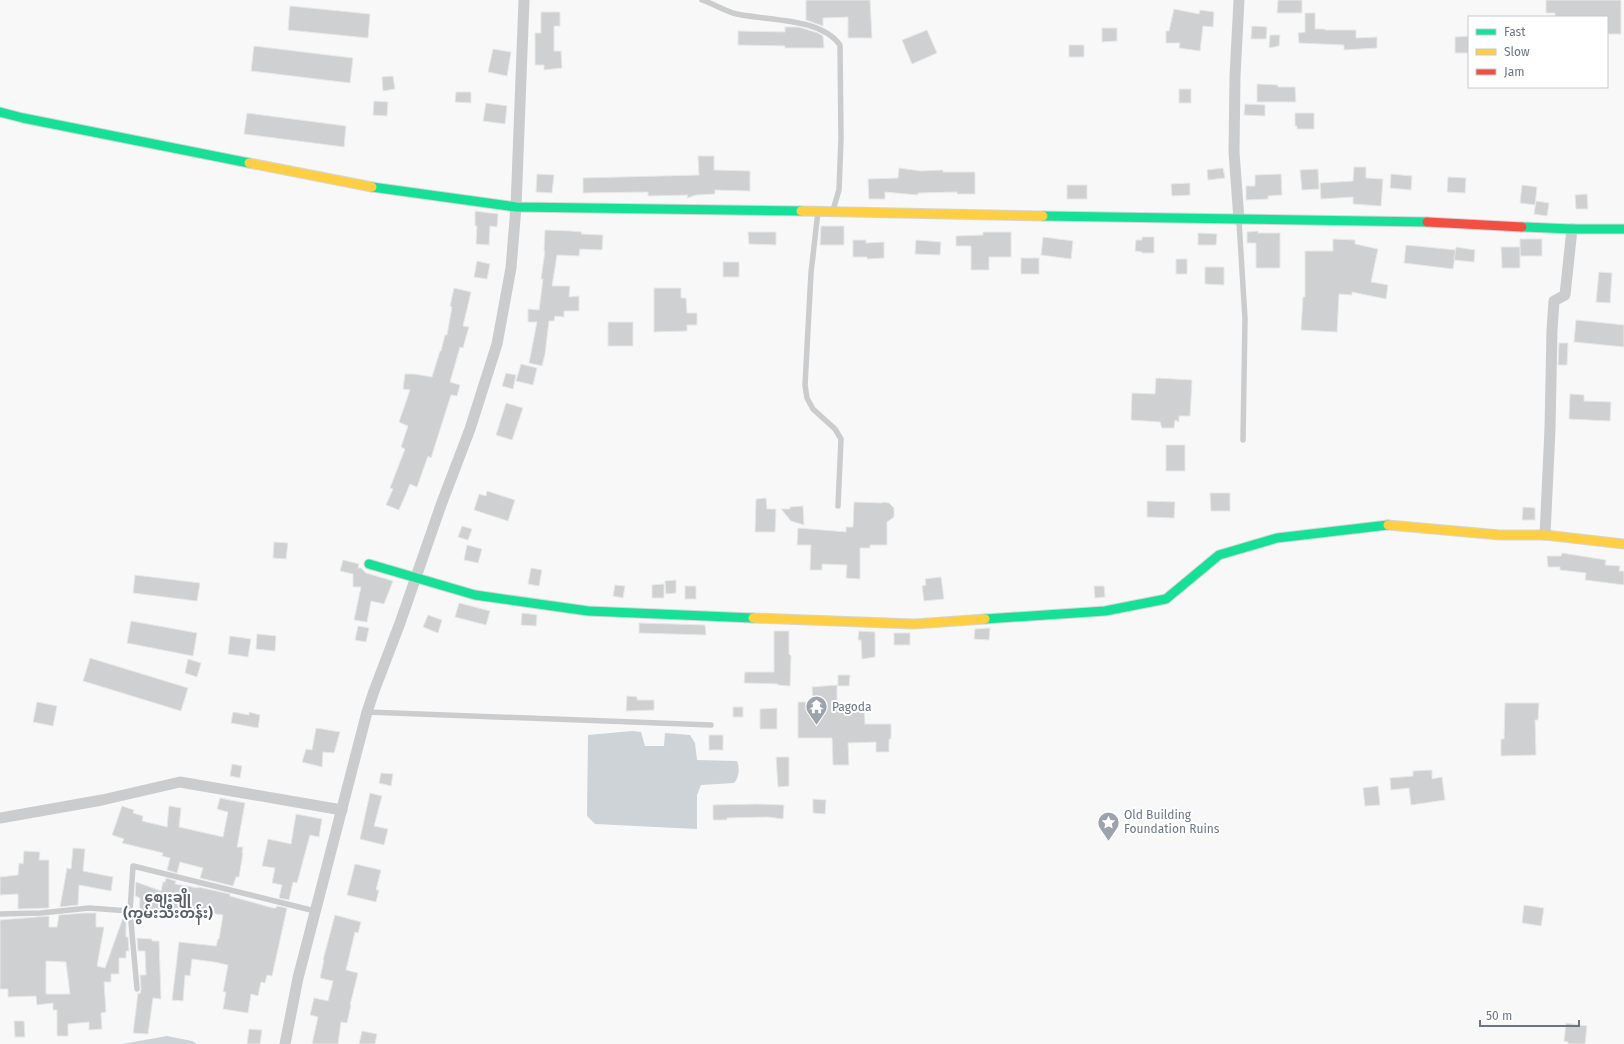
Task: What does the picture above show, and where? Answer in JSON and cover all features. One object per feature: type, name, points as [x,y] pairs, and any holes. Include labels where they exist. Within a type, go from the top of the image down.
[{"type":"street","points":[[285,1044],[298,978],[367,712],[441,505],[470,429],[497,344],[511,268],[516,207],[524,0]]},
{"type":"street","points":[[1239,0],[1235,76],[1234,152],[1239,220]]},
{"type":"street","points":[[0,112],[23,118],[371,187],[516,207],[833,211],[1239,220],[1396,221],[1572,229],[1624,229]]},
{"type":"street","points":[[1545,535],[1550,429],[1552,323],[1554,302],[1565,295],[1572,229]]},
{"type":"street","points":[[369,564],[475,595],[588,612],[735,616],[914,624],[1105,611],[1166,599],[1219,554],[1277,538],[1391,525],[1500,535],[1545,535],[1624,544]]},
{"type":"street","points":[[0,818],[102,800],[180,782],[342,810]]},
{"type":"lane","points":[[702,0],[736,14],[812,26],[834,37],[840,45],[841,139],[839,190],[833,211]]},
{"type":"lane","points":[[818,211],[811,273],[805,385],[807,398],[813,409],[835,429],[841,439],[838,506]]},
{"type":"lane","points":[[1239,220],[1245,319],[1243,440]]},
{"type":"lane","points":[[367,712],[711,725]]},
{"type":"lane","points":[[137,989],[130,911],[133,866],[315,911]]},
{"type":"lane","points":[[0,914],[41,913],[89,908],[130,911]]},
{"type":"shaded area","points":[[632,731],[641,732],[645,746],[664,746],[665,733],[690,735],[695,743],[697,760],[737,761],[738,773],[734,783],[701,785],[697,795],[697,829],[595,824],[587,816],[588,735]]},
{"type":"shaded area","points":[[167,1036],[192,1041],[197,1044],[122,1044]]},
{"type":"building","points":[[806,0],[870,0],[872,38],[848,38],[848,17],[823,18],[823,26],[806,20]]},
{"type":"building","points":[[1278,0],[1302,0],[1302,13],[1277,13]]},
{"type":"building","points":[[1546,0],[1621,0],[1621,34],[1608,34],[1608,16],[1555,16],[1555,13],[1546,13]]},
{"type":"building","points":[[290,6],[370,14],[368,38],[288,30]]},
{"type":"building","points":[[1174,9],[1199,14],[1200,10],[1214,12],[1213,27],[1203,26],[1200,51],[1179,48],[1180,43],[1166,43],[1166,31],[1169,31]]},
{"type":"building","points":[[541,12],[560,12],[560,26],[554,26],[554,51],[561,51],[562,68],[544,70],[544,65],[535,65],[535,33],[541,33]]},
{"type":"building","points":[[1305,13],[1315,13],[1315,29],[1356,30],[1356,38],[1377,37],[1377,48],[1344,50],[1344,45],[1299,43],[1298,33],[1305,32]]},
{"type":"building","points":[[1252,26],[1267,27],[1266,39],[1251,39]]},
{"type":"building","points":[[785,27],[799,27],[818,33],[823,36],[824,48],[785,48],[785,46],[738,45],[738,31],[785,32]]},
{"type":"building","points":[[1102,28],[1117,28],[1117,41],[1102,42]]},
{"type":"building","points":[[927,30],[937,53],[912,64],[902,40]]},
{"type":"building","points":[[1270,35],[1280,35],[1279,46],[1269,48]]},
{"type":"building","points":[[1468,36],[1468,53],[1455,53],[1455,37]]},
{"type":"building","points":[[1069,45],[1084,45],[1084,57],[1069,57]]},
{"type":"building","points":[[254,46],[353,58],[350,83],[251,71]]},
{"type":"building","points":[[493,49],[511,52],[507,76],[488,72]]},
{"type":"building","points":[[393,76],[395,89],[383,91],[382,77]]},
{"type":"building","points":[[1257,84],[1278,85],[1278,87],[1295,87],[1296,102],[1257,102]]},
{"type":"building","points":[[1179,89],[1191,89],[1191,103],[1179,103]]},
{"type":"building","points":[[456,92],[471,92],[471,103],[455,102]]},
{"type":"building","points":[[374,101],[388,102],[387,116],[373,115]]},
{"type":"building","points":[[486,103],[507,106],[505,124],[483,121]]},
{"type":"building","points":[[1245,104],[1265,105],[1265,116],[1244,115]]},
{"type":"building","points":[[247,113],[346,126],[344,147],[244,134]]},
{"type":"building","points":[[1295,113],[1314,113],[1314,129],[1297,129],[1297,126],[1295,126]]},
{"type":"building","points":[[698,156],[714,156],[714,170],[750,171],[750,191],[715,190],[715,194],[696,195],[687,198],[688,195],[648,196],[648,192],[583,193],[583,178],[699,175]]},
{"type":"building","points":[[1354,167],[1366,167],[1366,178],[1383,179],[1381,206],[1353,204],[1353,197],[1321,199],[1320,183],[1353,181]]},
{"type":"building","points":[[899,168],[921,171],[943,170],[943,172],[975,172],[975,194],[957,194],[957,192],[918,193],[918,195],[885,192],[885,199],[869,199],[868,179],[898,178]]},
{"type":"building","points":[[1223,168],[1225,178],[1208,180],[1207,170]]},
{"type":"building","points":[[1318,169],[1319,189],[1302,190],[1300,170]]},
{"type":"building","points":[[537,174],[554,175],[552,193],[536,192]]},
{"type":"building","points":[[1281,174],[1282,195],[1268,196],[1268,199],[1246,200],[1246,186],[1255,186],[1255,175]]},
{"type":"building","points":[[1391,174],[1412,176],[1411,190],[1390,188]]},
{"type":"building","points":[[1448,177],[1466,178],[1465,193],[1447,192]]},
{"type":"building","points":[[1190,183],[1190,195],[1172,196],[1171,184]]},
{"type":"building","points":[[1067,185],[1087,185],[1087,199],[1067,199]]},
{"type":"building","points":[[1522,185],[1537,187],[1535,205],[1520,203]]},
{"type":"building","points":[[1587,194],[1588,209],[1576,209],[1575,195]]},
{"type":"building","points":[[1536,201],[1549,203],[1547,216],[1534,214]]},
{"type":"building","points":[[475,211],[498,214],[497,227],[490,226],[489,245],[476,244],[477,226],[475,226]]},
{"type":"building","points":[[821,226],[844,226],[844,245],[820,245]]},
{"type":"building","points":[[545,230],[603,235],[602,250],[580,249],[579,256],[557,255],[552,286],[570,286],[569,297],[579,296],[579,311],[564,311],[564,317],[555,316],[554,321],[549,321],[542,366],[529,363],[537,322],[528,322],[528,309],[539,310],[543,279],[541,279],[545,251]]},
{"type":"building","points":[[1258,231],[1258,233],[1280,233],[1280,268],[1256,268],[1256,243],[1247,243],[1247,232]]},
{"type":"building","points":[[748,232],[776,232],[776,245],[749,244]]},
{"type":"building","points":[[983,232],[1011,232],[1011,257],[989,257],[989,270],[971,270],[971,246],[956,246],[956,236],[983,235]]},
{"type":"building","points":[[1198,233],[1217,234],[1216,245],[1198,245]]},
{"type":"building","points":[[1043,237],[1073,241],[1071,259],[1041,255]]},
{"type":"building","points":[[1142,237],[1154,237],[1154,253],[1142,253],[1135,251],[1136,240],[1142,240]]},
{"type":"building","points":[[1333,239],[1355,240],[1355,244],[1378,249],[1371,282],[1388,285],[1386,299],[1352,292],[1352,295],[1339,294],[1337,332],[1301,330],[1303,297],[1305,297],[1305,251],[1333,251]]},
{"type":"building","points":[[1520,239],[1542,239],[1542,256],[1520,256]]},
{"type":"building","points":[[853,240],[866,240],[866,243],[884,242],[884,258],[867,259],[867,257],[853,257]]},
{"type":"building","points":[[916,240],[941,242],[940,255],[915,254]]},
{"type":"building","points":[[1406,245],[1456,250],[1453,269],[1404,263]]},
{"type":"building","points":[[1456,247],[1475,250],[1474,262],[1454,260]]},
{"type":"building","points":[[1501,247],[1520,247],[1520,268],[1502,268]]},
{"type":"building","points":[[1021,258],[1039,258],[1039,274],[1021,274]]},
{"type":"building","points":[[1176,259],[1187,259],[1187,274],[1176,274]]},
{"type":"building","points":[[477,261],[490,264],[487,279],[474,277]]},
{"type":"building","points":[[723,262],[739,262],[739,277],[723,277]]},
{"type":"building","points":[[1205,267],[1224,267],[1224,285],[1205,284]]},
{"type":"building","points":[[1599,272],[1612,273],[1610,303],[1596,302]]},
{"type":"building","points":[[454,288],[471,292],[463,326],[469,327],[463,348],[460,347],[450,382],[460,385],[457,396],[451,395],[431,458],[428,456],[417,487],[410,484],[399,510],[386,505],[393,489],[390,488],[405,449],[401,447],[408,426],[399,422],[410,390],[403,389],[405,374],[432,377],[445,335],[447,335],[452,307],[450,306]]},
{"type":"building","points":[[654,288],[681,288],[681,298],[686,298],[687,313],[697,313],[697,325],[687,325],[687,331],[654,332]]},
{"type":"building","points":[[1576,320],[1624,325],[1624,347],[1574,342]]},
{"type":"building","points":[[608,322],[633,322],[633,346],[608,346]]},
{"type":"building","points":[[1559,343],[1568,343],[1567,365],[1558,365]]},
{"type":"building","points":[[521,364],[537,368],[533,385],[516,381]]},
{"type":"building","points":[[506,373],[516,375],[513,389],[502,386]]},
{"type":"building","points":[[1156,378],[1192,380],[1190,416],[1179,416],[1179,422],[1175,420],[1174,428],[1162,428],[1160,422],[1131,420],[1132,393],[1155,394]]},
{"type":"building","points":[[1570,394],[1584,395],[1584,401],[1611,402],[1610,421],[1569,419]]},
{"type":"building","points":[[506,403],[523,408],[512,440],[496,435]]},
{"type":"building","points":[[1166,445],[1185,445],[1185,471],[1166,471]]},
{"type":"building","points":[[487,491],[515,500],[508,521],[474,510],[479,494],[486,496]]},
{"type":"building","points":[[1210,493],[1230,493],[1230,511],[1211,511]]},
{"type":"building","points":[[766,498],[767,509],[776,509],[775,532],[755,532],[756,499]]},
{"type":"building","points":[[1147,501],[1175,502],[1174,518],[1147,517]]},
{"type":"building","points":[[854,502],[883,502],[889,503],[894,508],[894,517],[887,522],[887,545],[870,545],[870,548],[860,548],[860,579],[846,578],[847,565],[822,564],[822,570],[810,570],[811,545],[797,545],[798,528],[846,532],[846,527],[853,527]]},
{"type":"building","points":[[803,506],[804,525],[791,521],[781,509],[790,509],[790,507]]},
{"type":"building","points":[[1523,507],[1535,508],[1535,520],[1522,520]]},
{"type":"building","points":[[462,526],[472,529],[468,540],[458,537]]},
{"type":"building","points":[[274,542],[288,543],[286,559],[273,558]]},
{"type":"building","points":[[467,545],[482,549],[478,563],[464,560]]},
{"type":"building","points":[[1562,553],[1606,560],[1605,565],[1620,566],[1619,571],[1624,571],[1624,585],[1585,580],[1586,573],[1560,570],[1560,567],[1548,567],[1547,556],[1561,556]]},
{"type":"building","points":[[343,560],[359,564],[358,568],[361,568],[366,573],[393,581],[384,604],[371,601],[367,622],[354,620],[361,587],[353,587],[353,574],[340,571]]},
{"type":"building","points":[[531,568],[542,570],[539,586],[528,584]]},
{"type":"building","points":[[135,575],[200,583],[197,601],[133,593]]},
{"type":"building","points":[[941,577],[944,599],[924,601],[922,586],[926,585],[925,579]]},
{"type":"building","points":[[676,580],[676,593],[666,594],[665,581]]},
{"type":"building","points":[[664,584],[664,598],[652,598],[652,585]]},
{"type":"building","points":[[615,585],[625,586],[623,598],[613,596]]},
{"type":"building","points":[[685,586],[696,586],[696,599],[685,599]]},
{"type":"building","points":[[1094,586],[1104,586],[1105,597],[1095,598]]},
{"type":"building","points":[[459,603],[490,611],[486,625],[455,617]]},
{"type":"building","points":[[522,613],[537,615],[536,626],[521,625]]},
{"type":"building","points":[[428,615],[442,620],[438,633],[423,627]]},
{"type":"building","points":[[131,621],[197,633],[193,656],[127,643]]},
{"type":"building","points":[[639,623],[705,625],[706,635],[639,633]]},
{"type":"building","points":[[358,626],[369,628],[366,642],[355,640]]},
{"type":"building","points":[[990,628],[989,640],[974,639],[975,629]]},
{"type":"building","points":[[774,631],[789,631],[789,654],[791,656],[790,686],[778,684],[744,683],[745,672],[774,672]]},
{"type":"building","points":[[859,631],[875,632],[875,657],[862,659],[861,640],[858,640]]},
{"type":"building","points":[[894,633],[910,633],[910,645],[894,645]]},
{"type":"building","points":[[257,634],[276,636],[275,651],[256,649]]},
{"type":"building","points":[[230,636],[251,639],[248,657],[228,654]]},
{"type":"building","points":[[90,658],[188,688],[181,711],[83,681]]},
{"type":"building","points":[[188,659],[201,663],[197,677],[185,673]]},
{"type":"building","points":[[838,675],[850,675],[849,686],[838,686]]},
{"type":"building","points":[[837,685],[837,708],[864,707],[865,724],[891,724],[889,752],[876,752],[876,742],[848,743],[849,765],[833,765],[832,738],[798,738],[798,702],[813,702],[812,687]]},
{"type":"building","points":[[627,696],[637,697],[637,700],[654,700],[654,710],[626,711]]},
{"type":"building","points":[[37,702],[57,706],[53,726],[33,722]]},
{"type":"building","points":[[1505,703],[1539,703],[1538,720],[1535,720],[1536,755],[1501,756],[1501,739],[1504,739]]},
{"type":"building","points":[[733,707],[743,707],[743,717],[733,717]]},
{"type":"building","points":[[777,708],[777,729],[760,729],[760,709]]},
{"type":"building","points":[[233,712],[249,715],[249,712],[260,715],[258,728],[231,723]]},
{"type":"building","points":[[316,728],[340,732],[334,753],[323,752],[322,767],[302,762],[306,749],[312,750]]},
{"type":"building","points":[[709,735],[723,735],[723,750],[709,750]]},
{"type":"building","points":[[776,757],[789,757],[789,786],[778,787]]},
{"type":"building","points":[[232,764],[242,766],[240,778],[230,776]]},
{"type":"building","points":[[1432,770],[1432,779],[1442,777],[1445,800],[1411,805],[1409,788],[1391,790],[1390,778],[1413,776],[1413,771]]},
{"type":"building","points":[[381,773],[393,774],[391,786],[379,783]]},
{"type":"building","points":[[1378,786],[1380,805],[1365,806],[1363,788]]},
{"type":"building","points":[[370,793],[382,796],[374,826],[388,829],[384,845],[360,839]]},
{"type":"building","points":[[220,798],[245,803],[237,847],[243,847],[243,853],[239,877],[236,877],[233,886],[200,878],[203,868],[180,862],[177,873],[167,870],[170,858],[162,856],[163,853],[122,843],[124,839],[112,835],[122,806],[134,810],[133,813],[143,816],[142,821],[167,827],[169,806],[181,808],[179,827],[223,837],[228,812],[217,809]]},
{"type":"building","points":[[813,799],[826,800],[825,814],[813,813]]},
{"type":"building","points":[[713,805],[784,805],[783,819],[768,817],[727,818],[727,820],[713,820]]},
{"type":"building","points":[[296,814],[322,819],[319,837],[310,835],[297,883],[293,882],[289,900],[279,898],[282,885],[272,883],[275,868],[262,866],[268,839],[291,844]]},
{"type":"building","points":[[73,848],[85,849],[83,871],[113,877],[111,891],[79,885],[78,905],[60,907],[67,868],[71,869]]},
{"type":"building","points":[[24,851],[40,852],[39,860],[49,860],[49,908],[18,909],[18,894],[0,895],[0,877],[18,875],[19,863],[23,864]]},
{"type":"building","points":[[355,864],[381,870],[376,890],[379,890],[376,902],[347,895]]},
{"type":"building","points":[[166,878],[176,881],[175,884],[230,894],[230,896],[273,908],[276,908],[277,906],[287,908],[272,976],[267,975],[265,983],[261,982],[258,996],[251,994],[248,1013],[223,1009],[226,992],[223,992],[228,965],[214,962],[192,959],[190,976],[185,975],[183,1001],[172,1000],[179,942],[216,946],[219,939],[223,915],[201,912],[199,918],[160,912],[160,917],[139,915],[140,898],[135,896],[136,882],[161,891],[163,882],[165,882]]},
{"type":"building","points":[[1524,905],[1544,908],[1541,926],[1522,923]]},
{"type":"building","points":[[96,913],[96,927],[104,927],[97,966],[105,968],[124,915],[126,915],[126,937],[128,937],[129,951],[126,951],[126,958],[119,958],[119,974],[111,974],[111,982],[104,982],[106,1012],[101,1013],[102,1029],[89,1030],[89,1022],[68,1024],[68,1036],[57,1036],[57,1010],[53,1010],[53,1003],[37,1005],[36,996],[8,997],[8,989],[0,989],[0,920],[49,916],[49,927],[57,927],[59,915]],"holes":[[[46,961],[66,962],[70,994],[46,994]]]},
{"type":"building","points":[[335,915],[361,922],[358,933],[355,932],[346,970],[358,973],[347,1023],[341,1022],[338,1044],[312,1044],[318,1017],[310,1015],[314,998],[328,1001],[333,981],[320,978],[323,960]]},
{"type":"building","points":[[137,938],[159,941],[161,999],[153,998],[148,1034],[133,1033],[138,993],[140,994],[141,989],[140,975],[146,975],[145,951],[138,951]]},
{"type":"building","points":[[14,1021],[24,1021],[25,1037],[15,1037]]},
{"type":"building","points":[[1566,1023],[1587,1026],[1585,1044],[1568,1044],[1568,1042],[1564,1041]]},
{"type":"building","points":[[249,1029],[262,1030],[260,1044],[247,1044]]},
{"type":"building","points":[[362,1031],[377,1034],[375,1044],[359,1044]]},
{"type":"traffic: fast","points":[[0,112],[23,118],[249,163]]},
{"type":"traffic: fast","points":[[372,187],[516,207],[801,211]]},
{"type":"traffic: fast","points":[[1043,216],[1427,222]]},
{"type":"traffic: fast","points":[[1522,227],[1624,229]]},
{"type":"traffic: fast","points":[[985,619],[1105,611],[1166,599],[1219,555],[1277,538],[1388,525]]},
{"type":"traffic: fast","points":[[369,564],[475,595],[588,611],[753,618]]},
{"type":"traffic: slow","points":[[249,163],[372,187]]},
{"type":"traffic: slow","points":[[801,211],[1043,216]]},
{"type":"traffic: slow","points":[[1388,525],[1500,535],[1545,535],[1624,544]]},
{"type":"traffic: slow","points":[[753,618],[914,624],[985,619]]},
{"type":"traffic: jam","points":[[1427,222],[1522,227]]},
{"type":"place","name":"Pagoda","points":[[817,726]]},
{"type":"place","name":"Old Building Foundation Ruins","points":[[1109,842]]},
{"type":"district","name":"စျေးချို (ကွမ်းသီးတန်း)","points":[[168,906]]}]
